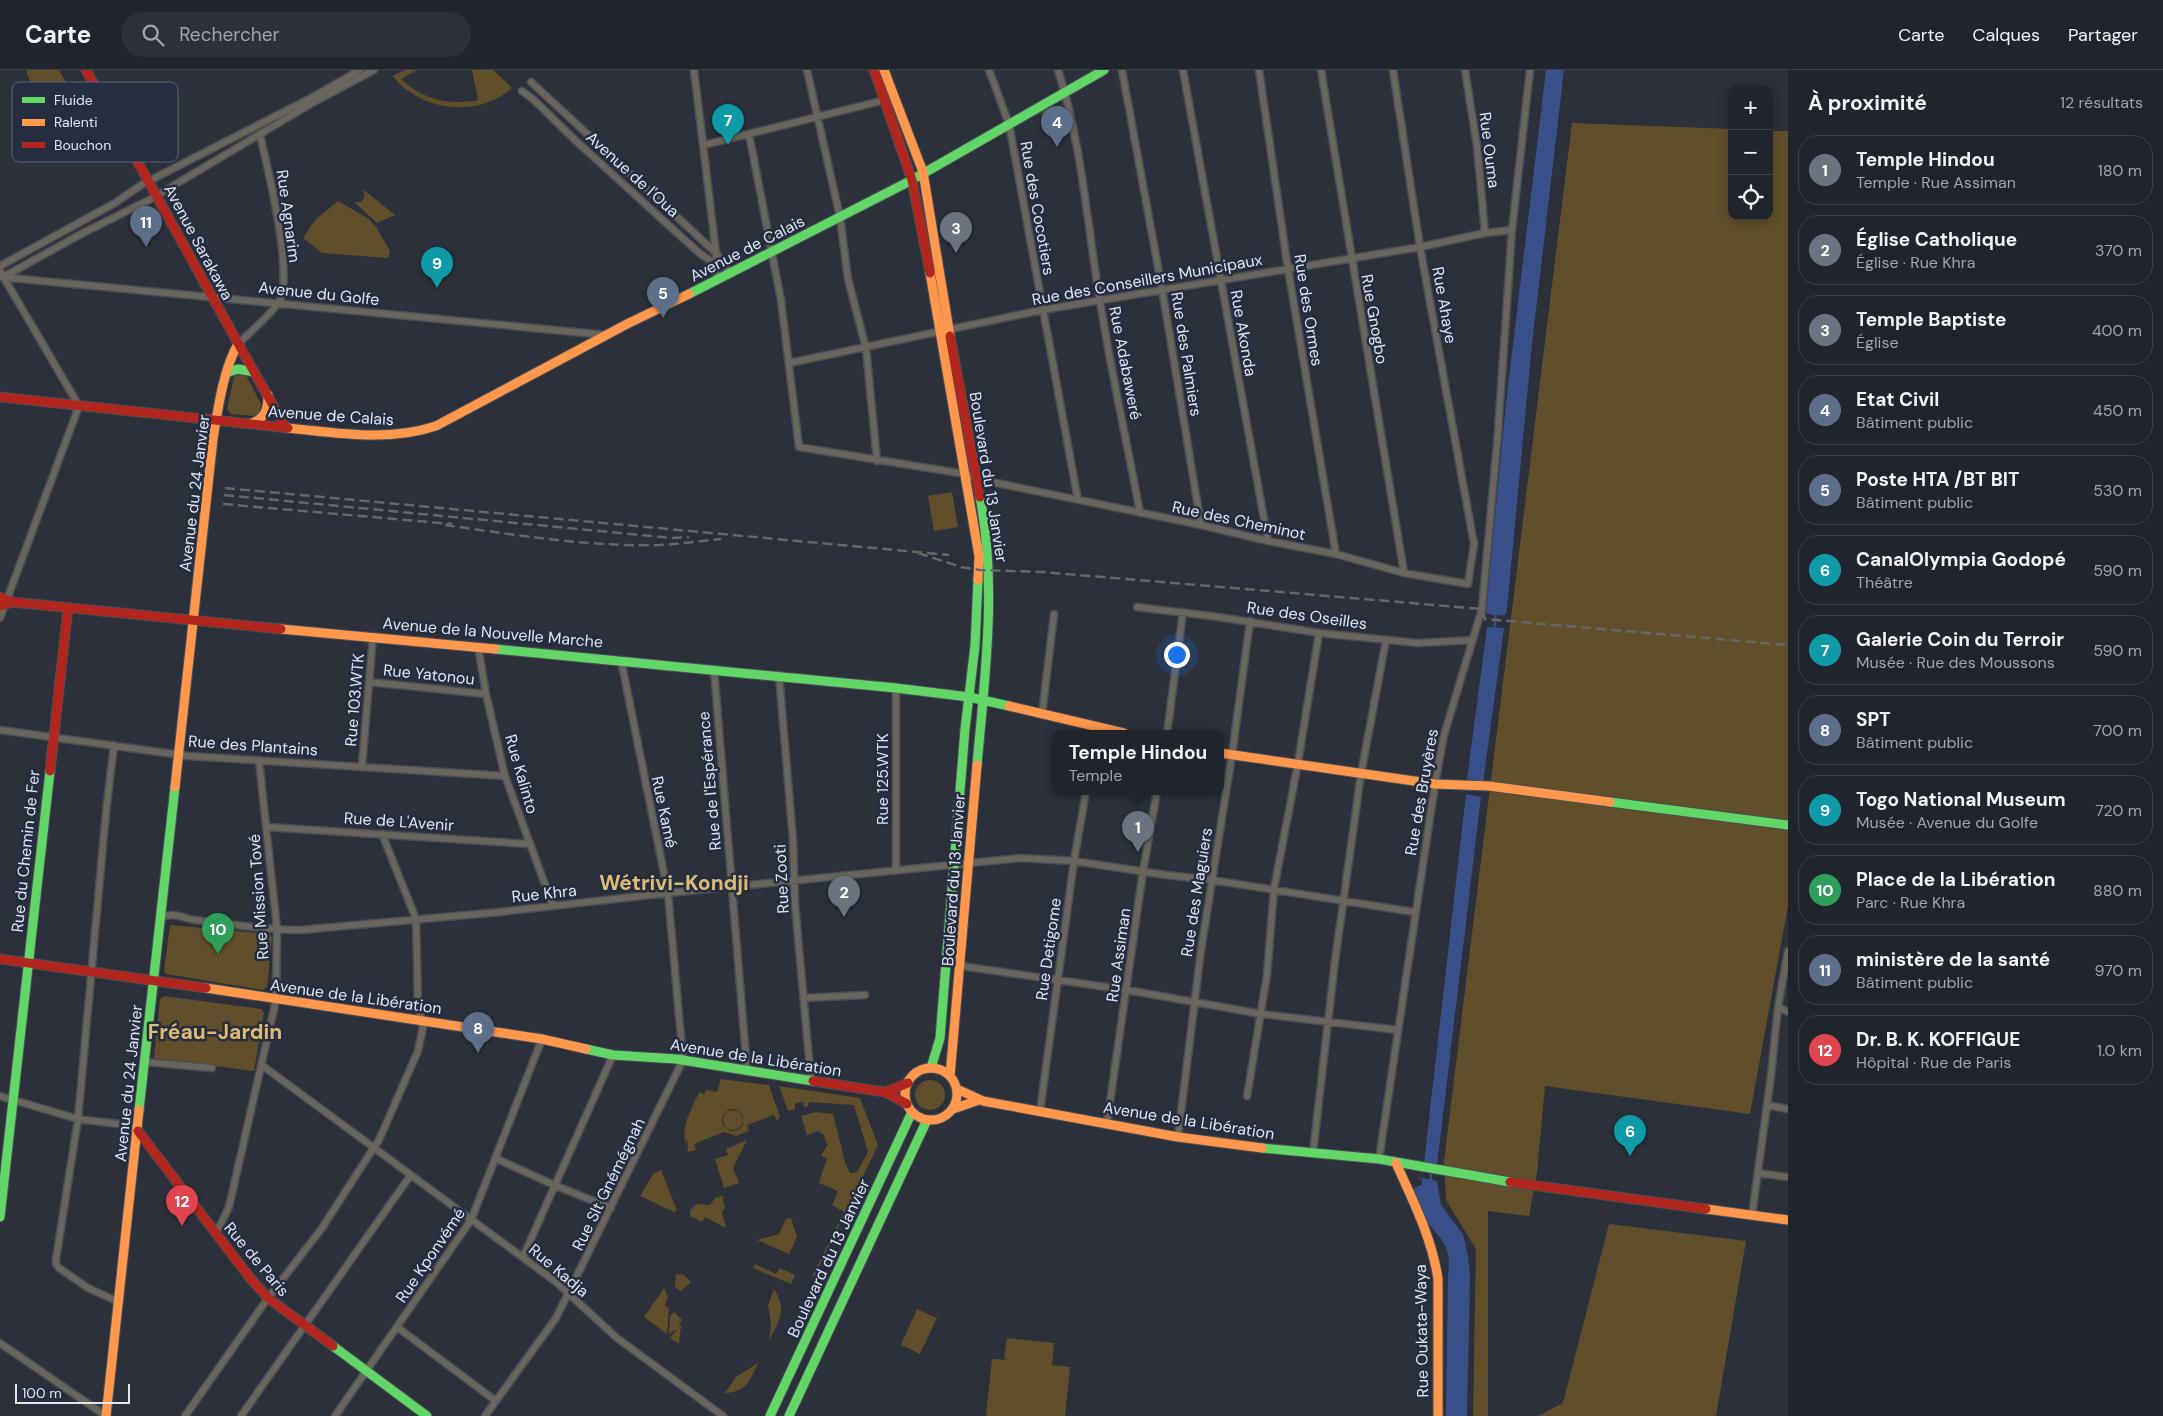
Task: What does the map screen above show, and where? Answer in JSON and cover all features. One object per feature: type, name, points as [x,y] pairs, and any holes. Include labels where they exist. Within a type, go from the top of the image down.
[{"type":"main road","name":"Avenue Sarakawa","points":[[86,70],[93,82]]},
{"type":"main road","name":"Boulevard du 13 Janvier","points":[[874,70],[912,180],[977,479],[987,533],[990,579],[989,623],[983,701],[940,1038],[931,1068]]},
{"type":"main road","name":"Boulevard du 13 Janvier","points":[[884,70],[923,172],[980,570],[970,698],[962,865],[961,966],[950,1076]]},
{"type":"main road","name":"Avenue de Calais","points":[[0,397],[357,435],[397,436],[417,433],[436,426],[606,335],[773,253],[912,180],[1104,70]]},
{"type":"main road","name":"Avenue Sarakawa","points":[[139,162],[211,298],[286,428]]},
{"type":"main road","name":"Avenue du 24 Janvier","points":[[106,1416],[216,421],[233,353],[238,344]]},
{"type":"main road","points":[[229,372],[238,369],[254,372]]},
{"type":"main road","points":[[252,423],[260,421],[265,415],[268,394]]},
{"type":"main road","points":[[219,406],[232,421]]},
{"type":"main road","name":"Avenue de la Nouvelle Marche","points":[[5,602],[779,675],[896,688],[970,698],[1096,730]]},
{"type":"main road","name":"Rue du Chemin de Fer","points":[[0,1217],[52,737],[68,608]]},
{"type":"main road","points":[[1224,754],[1435,784],[1485,786],[1788,825]]},
{"type":"main road","name":"Avenue de la Libération","points":[[0,959],[421,1020],[542,1039],[613,1055],[683,1060],[885,1092]]},
{"type":"main road","points":[[910,1108],[906,1090],[908,1084],[916,1074],[931,1068],[938,1069],[950,1076],[957,1089],[953,1109]]},
{"type":"main road","points":[[885,1092],[908,1084]]},
{"type":"main road","points":[[957,1089],[979,1100]]},
{"type":"main road","points":[[885,1092],[927,1120],[942,1118],[953,1109],[979,1100]]},
{"type":"main road","name":"Avenue de la Libération","points":[[979,1100],[1178,1137],[1379,1159],[1508,1182],[1788,1220]]},
{"type":"main road","name":"Boulevard du 13 Janvier","points":[[770,1416],[848,1250],[910,1108]]},
{"type":"main road","name":"Boulevard du 13 Janvier","points":[[789,1416],[927,1120]]},
{"type":"main road","name":"Rue de Paris","points":[[138,1131],[216,1234],[268,1298],[304,1327],[427,1416]]},
{"type":"main road","name":"Rue Oukata-Waya","points":[[1396,1163],[1435,1258],[1438,1279],[1438,1416]]},
{"type":"main road","points":[[848,1250],[863,1256]]},
{"type":"street","points":[[2,265],[150,182],[311,98],[360,70]]},
{"type":"street","points":[[0,618],[78,406],[1,275],[157,194],[314,102],[374,70]]},
{"type":"street","points":[[694,70],[716,253],[717,280]]},
{"type":"street","points":[[807,70],[840,217],[848,280],[866,348],[877,460]]},
{"type":"street","name":"Rue des Cocotiers","points":[[989,70],[1009,124],[1078,500]]},
{"type":"street","name":"Rue Adabaweré","points":[[1058,70],[1065,94],[1088,218],[1100,301],[1140,513]]},
{"type":"street","name":"Rue des Palmiers","points":[[1122,70],[1162,288],[1201,525]]},
{"type":"street","name":"Rue Akonda","points":[[1183,70],[1268,541]]},
{"type":"street","name":"Rue des Ormes","points":[[1259,70],[1288,269],[1336,554]]},
{"type":"street","name":"Rue Gnogbo","points":[[1321,70],[1404,573]]},
{"type":"street","name":"Rue Ahaye","points":[[1393,70],[1420,247],[1474,544]]},
{"type":"street","name":"Rue Ouma","points":[[1465,70],[1477,146],[1485,233]]},
{"type":"street","name":"Rue des Bruyères","points":[[1379,1159],[1414,912],[1435,784],[1444,736],[1482,609],[1498,432],[1512,230],[1530,70]]},
{"type":"street","name":"Avenue de l'Oua","points":[[531,82],[716,253]]},
{"type":"street","name":"Avenue de l'Oua","points":[[522,91],[685,240],[716,265]]},
{"type":"street","points":[[704,145],[885,100]]},
{"type":"street","points":[[749,134],[773,253],[789,363]]},
{"type":"street","name":"Rue Agnarim","points":[[260,135],[280,237],[284,284],[279,302]]},
{"type":"street","points":[[128,195],[134,206]]},
{"type":"street","points":[[77,224],[82,233]]},
{"type":"street","name":"Rue des Conseillers Municipaux","points":[[789,363],[1042,310],[1100,301],[1162,288],[1351,259],[1485,233],[1512,230]]},
{"type":"street","points":[[716,253],[731,274]]},
{"type":"street","name":"Avenue du Golfe","points":[[1,275],[63,284],[112,286],[211,298],[279,302],[606,335]]},
{"type":"street","points":[[238,344],[279,302]]},
{"type":"street","name":"Rue des Cheminot","points":[[789,363],[799,447],[965,474],[977,479],[1336,554],[1404,573],[1468,584],[1474,544]]},
{"type":"street","name":"Rue des Oseilles","points":[[1137,607],[1250,621],[1319,633],[1386,640],[1418,643],[1473,640]]},
{"type":"street","points":[[1167,730],[1183,612]]},
{"type":"street","points":[[1042,715],[1054,614]]},
{"type":"street","name":"Rue des Maguiers","points":[[1178,1137],[1212,880],[1232,755],[1250,621]]},
{"type":"street","points":[[1247,1096],[1270,949],[1274,890],[1298,763],[1319,633]]},
{"type":"street","name":"Rue 103.WTK","points":[[362,766],[373,636]]},
{"type":"street","points":[[1313,1153],[1328,1021],[1361,774],[1386,640]]},
{"type":"street","name":"Rue Kalinto","points":[[478,646],[486,694],[505,776],[553,906]]},
{"type":"street","name":"Rue Kamé","points":[[621,660],[668,893],[683,1060]]},
{"type":"street","name":"Rue de l'Espérance","points":[[714,669],[747,1070]]},
{"type":"street","name":"Rue Zooti","points":[[779,675],[811,1080]]},
{"type":"street","name":"Rue Yatonou","points":[[369,682],[486,694]]},
{"type":"street","name":"Rue 125.WTK","points":[[896,688],[896,871]]},
{"type":"street","name":"Rue des Plantains","points":[[0,730],[179,754],[505,776]]},
{"type":"street","points":[[114,745],[106,812],[78,1119],[56,1264],[88,1288],[119,1302]]},
{"type":"street","name":"Rue Mission Tové","points":[[216,1234],[229,1207],[263,1066],[276,1000],[277,929],[260,760]]},
{"type":"street","name":"Rue Detigome","points":[[1040,1111],[1074,861],[1085,795]]},
{"type":"street","name":"Rue Assiman","points":[[1107,1123],[1143,871],[1156,795]]},
{"type":"street","name":"Rue de L'Avenir","points":[[266,827],[529,844]]},
{"type":"street","points":[[186,1416],[268,1298],[322,1228],[374,1149],[418,1051],[423,1036],[418,1006],[416,919],[382,834]]},
{"type":"street","name":"Rue Khra","points":[[162,917],[172,914],[187,919],[300,930],[1022,858],[1074,861],[1212,880],[1414,912]]},
{"type":"street","points":[[1752,1215],[1778,1007],[1787,967],[1788,951]]},
{"type":"street","points":[[961,966],[1127,990],[1260,1014],[1398,1030]]},
{"type":"street","points":[[804,998],[865,995]]},
{"type":"street","points":[[1778,1007],[1788,1012]]},
{"type":"street","name":"Rue Kponvémé","points":[[335,1416],[472,1220],[542,1039]]},
{"type":"street","points":[[523,1257],[613,1055]]},
{"type":"street","name":"Rue Slt Gnémégnah","points":[[485,1416],[545,1334],[569,1294],[683,1060]]},
{"type":"street","points":[[146,1062],[212,1068]]},
{"type":"street","name":"Rue Kadja","points":[[263,1066],[410,1176],[523,1257],[569,1294],[617,1338],[723,1416]]},
{"type":"street","points":[[0,1096],[78,1119],[127,1126],[138,1131]]},
{"type":"street","points":[[1767,1105],[1788,1109]]},
{"type":"street","points":[[495,1158],[611,1208]]},
{"type":"street","points":[[1758,1173],[1788,1177]]},
{"type":"street","points":[[242,1416],[410,1176]]},
{"type":"street","points":[[397,1327],[496,1401]]},
{"type":"street","points":[[0,1343],[106,1416]]},
{"type":"shaded area","points":[[27,70],[59,70],[66,82],[31,82],[27,75]]},
{"type":"shaded area","points":[[405,70],[417,70],[401,79],[409,86],[427,96],[447,101],[467,102],[478,100],[472,70],[493,70],[512,88],[501,96],[475,106],[448,107],[422,99],[405,89],[392,76]]},
{"type":"shaded area","points":[[1061,105],[1067,127],[1047,133],[1041,111]]},
{"type":"shaded area","points":[[1572,123],[1728,129],[1728,220],[1773,220],[1773,131],[1788,131],[1788,906],[1750,1114],[1545,1086],[1537,1172],[1529,1216],[1488,1211],[1488,1416],[1473,1416],[1476,1249],[1446,1200],[1444,1161]]},
{"type":"shaded area","points":[[364,190],[395,215],[377,223],[354,202],[361,202],[364,198]]},
{"type":"shaded area","points":[[338,201],[369,219],[390,251],[388,258],[322,253],[303,238],[315,220]]},
{"type":"shaded area","points":[[239,373],[246,375],[261,404],[259,413],[254,416],[231,414],[227,409],[234,377]]},
{"type":"shaded area","points":[[952,492],[958,527],[934,531],[928,496]]},
{"type":"shaded area","points":[[170,925],[270,934],[272,938],[267,987],[263,990],[166,974],[164,971]]},
{"type":"shaded area","points":[[164,996],[261,1009],[264,1013],[254,1071],[154,1058],[160,999]]},
{"type":"shaded area","points":[[721,1079],[769,1085],[780,1117],[777,1121],[774,1115],[747,1125],[749,1131],[736,1136],[724,1132],[694,1144],[696,1150],[688,1152],[687,1136],[686,1144],[685,1137],[686,1124],[699,1092],[704,1094],[706,1090],[717,1092]],"holes":[[[729,1109],[736,1109],[743,1115],[743,1125],[738,1130],[730,1131],[722,1124],[722,1117]]]},
{"type":"shaded area","points":[[930,1080],[941,1084],[945,1095],[941,1106],[930,1110],[919,1106],[915,1095],[919,1084]]},
{"type":"shaded area","points":[[779,1086],[860,1098],[878,1145],[814,1277],[813,1275],[844,1212],[832,1205],[838,1191],[819,1183],[827,1158],[821,1156],[828,1144],[824,1135],[818,1131],[807,1135],[801,1116],[816,1112],[833,1114],[845,1162],[850,1173],[857,1172],[868,1152],[854,1105],[809,1102],[808,1106],[804,1107],[803,1102],[795,1103],[795,1109],[788,1111]]},
{"type":"shaded area","points":[[733,1110],[740,1113],[743,1120],[740,1127],[733,1130],[726,1127],[723,1120],[726,1113]]},
{"type":"shaded area","points":[[747,1140],[733,1168],[739,1183],[724,1188],[715,1159],[728,1155],[726,1149]]},
{"type":"shaded area","points":[[661,1170],[677,1210],[674,1212],[640,1196],[653,1174]]},
{"type":"shaded area","points":[[723,1196],[725,1207],[722,1213],[726,1228],[705,1217],[702,1222],[690,1216],[690,1210],[697,1204],[710,1205],[715,1198]]},
{"type":"shaded area","points":[[791,1218],[797,1237],[789,1254],[757,1240],[779,1234],[786,1219]]},
{"type":"shaded area","points":[[1609,1224],[1746,1241],[1716,1416],[1538,1416],[1563,1403]]},
{"type":"shaded area","points":[[755,1264],[776,1274],[780,1268],[795,1275],[791,1284],[753,1268]]},
{"type":"shaded area","points":[[676,1274],[684,1275],[691,1282],[681,1291],[675,1287]]},
{"type":"shaded area","points":[[664,1288],[668,1297],[665,1305],[669,1309],[667,1334],[644,1317]]},
{"type":"shaded area","points":[[774,1289],[781,1303],[781,1310],[779,1321],[769,1341],[771,1324],[768,1305]]},
{"type":"shaded area","points":[[917,1309],[937,1318],[920,1354],[901,1345]]},
{"type":"shaded area","points":[[674,1312],[682,1320],[678,1327],[681,1325],[679,1344],[670,1338],[677,1329],[669,1334],[670,1316]]},
{"type":"shaded area","points":[[1007,1338],[1054,1343],[1052,1365],[1070,1367],[1065,1416],[986,1416],[992,1359],[1008,1360],[1004,1359]]},
{"type":"shaded area","points":[[758,1363],[750,1380],[743,1388],[725,1393],[736,1377]]},
{"type":"water","points":[[1546,70],[1564,70],[1532,344],[1507,609],[1506,614],[1496,615],[1486,613],[1506,403]]},
{"type":"water","points":[[1487,627],[1504,628],[1483,783],[1467,780]]},
{"type":"water","points":[[1466,794],[1481,797],[1437,1165],[1424,1163]]},
{"type":"water","points":[[1417,1177],[1437,1181],[1441,1205],[1463,1234],[1468,1256],[1470,1275],[1467,1416],[1446,1416],[1449,1265],[1447,1250],[1441,1238],[1422,1216],[1413,1194],[1414,1188],[1422,1185],[1422,1180]]},
{"type":"waterway","points":[[1494,631],[1496,611]]},
{"type":"waterway","points":[[1431,1170],[1431,1182]]},
{"type":"railway","points":[[225,488],[949,555]]},
{"type":"railway","points":[[224,495],[672,538],[689,537]]},
{"type":"railway","points":[[223,504],[452,524]]},
{"type":"railway","points":[[445,525],[552,540],[606,544],[660,545],[721,539]]},
{"type":"railway","points":[[918,553],[961,567],[980,570],[1043,572],[1482,609],[1485,619],[1788,645]]},
{"type":"traffic: fast","points":[[917,177],[1104,70]]},
{"type":"traffic: fast","points":[[689,294],[912,180]]},
{"type":"traffic: fast","points":[[229,372],[238,369],[254,372]]},
{"type":"traffic: fast","points":[[977,765],[986,664],[989,597],[985,530],[980,497]]},
{"type":"traffic: fast","points":[[931,1068],[940,1038],[965,729],[975,646],[978,580]]},
{"type":"traffic: fast","points":[[495,649],[896,688],[969,697],[1009,706]]},
{"type":"traffic: fast","points":[[0,1217],[50,771]]},
{"type":"traffic: fast","points":[[139,1110],[175,787]]},
{"type":"traffic: fast","points":[[1610,802],[1788,825]]},
{"type":"traffic: fast","points":[[586,1049],[613,1055],[676,1059],[813,1081]]},
{"type":"traffic: fast","points":[[770,1416],[912,1112]]},
{"type":"traffic: fast","points":[[789,1416],[927,1120]]},
{"type":"traffic: fast","points":[[1262,1148],[1379,1159],[1510,1182]]},
{"type":"traffic: fast","points":[[333,1346],[427,1416]]},
{"type":"traffic: slow","points":[[884,70],[923,172],[950,336]]},
{"type":"traffic: slow","points":[[930,273],[979,556],[978,580]]},
{"type":"traffic: slow","points":[[288,428],[344,434],[381,435],[400,434],[436,426],[627,324],[689,294]]},
{"type":"traffic: slow","points":[[175,787],[213,439],[228,366],[238,344]]},
{"type":"traffic: slow","points":[[252,423],[257,421],[265,412],[268,395]]},
{"type":"traffic: slow","points":[[281,629],[495,649]]},
{"type":"traffic: slow","points":[[1009,706],[1111,730]]},
{"type":"traffic: slow","points":[[1224,754],[1435,784],[1489,786],[1610,802]]},
{"type":"traffic: slow","points":[[950,1076],[977,765]]},
{"type":"traffic: slow","points":[[206,988],[542,1039],[586,1049]]},
{"type":"traffic: slow","points":[[931,1068],[945,1072],[953,1080],[957,1094],[953,1108],[945,1116],[931,1120],[917,1116],[909,1108],[905,1094],[909,1080],[917,1072],[931,1068]]},
{"type":"traffic: slow","points":[[957,1089],[983,1101],[1178,1137],[1262,1148]]},
{"type":"traffic: slow","points":[[953,1109],[979,1100]]},
{"type":"traffic: slow","points":[[106,1416],[139,1110]]},
{"type":"traffic: slow","points":[[1396,1163],[1427,1234],[1438,1279],[1438,1416]]},
{"type":"traffic: slow","points":[[1706,1209],[1788,1220]]},
{"type":"traffic: jam","points":[[86,70],[93,82]]},
{"type":"traffic: jam","points":[[874,70],[912,180],[930,273]]},
{"type":"traffic: jam","points":[[137,162],[286,428]]},
{"type":"traffic: jam","points":[[950,336],[980,497]]},
{"type":"traffic: jam","points":[[0,397],[288,428]]},
{"type":"traffic: jam","points":[[0,597],[12,602],[281,629]]},
{"type":"traffic: jam","points":[[0,606],[12,602]]},
{"type":"traffic: jam","points":[[50,771],[68,608]]},
{"type":"traffic: jam","points":[[0,959],[206,988]]},
{"type":"traffic: jam","points":[[813,1081],[885,1092],[907,1104]]},
{"type":"traffic: jam","points":[[885,1092],[908,1083]]},
{"type":"traffic: jam","points":[[138,1131],[250,1278],[268,1298],[333,1346]]},
{"type":"traffic: jam","points":[[1510,1182],[1706,1209]]},
{"type":"place","name":"Galerie Coin du Terroir","points":[[728,145]]},
{"type":"place","name":"Etat Civil","points":[[1057,147]]},
{"type":"place","name":"ministère de la santé","points":[[146,247]]},
{"type":"place","name":"Temple Baptiste","points":[[956,253]]},
{"type":"place","name":"Togo National Museum","points":[[437,288]]},
{"type":"place","name":"Poste HTA /BT BIT","points":[[663,318]]},
{"type":"place","name":"Temple Hindou","points":[[1138,852]]},
{"type":"place","name":"Église Catholique","points":[[844,917]]},
{"type":"place","name":"Place de la Libération","points":[[218,954]]},
{"type":"place","name":"SPT","points":[[478,1053]]},
{"type":"place","name":"CanalOlympia Godopé","points":[[1630,1156]]},
{"type":"place","name":"Dr. B. K. KOFFIGUE","points":[[182,1226]]},
{"type":"district","name":"Wétrivi-Kondji","points":[[674,883]]},
{"type":"district","name":"Fréau-Jardin","points":[[215,1032]]}]
